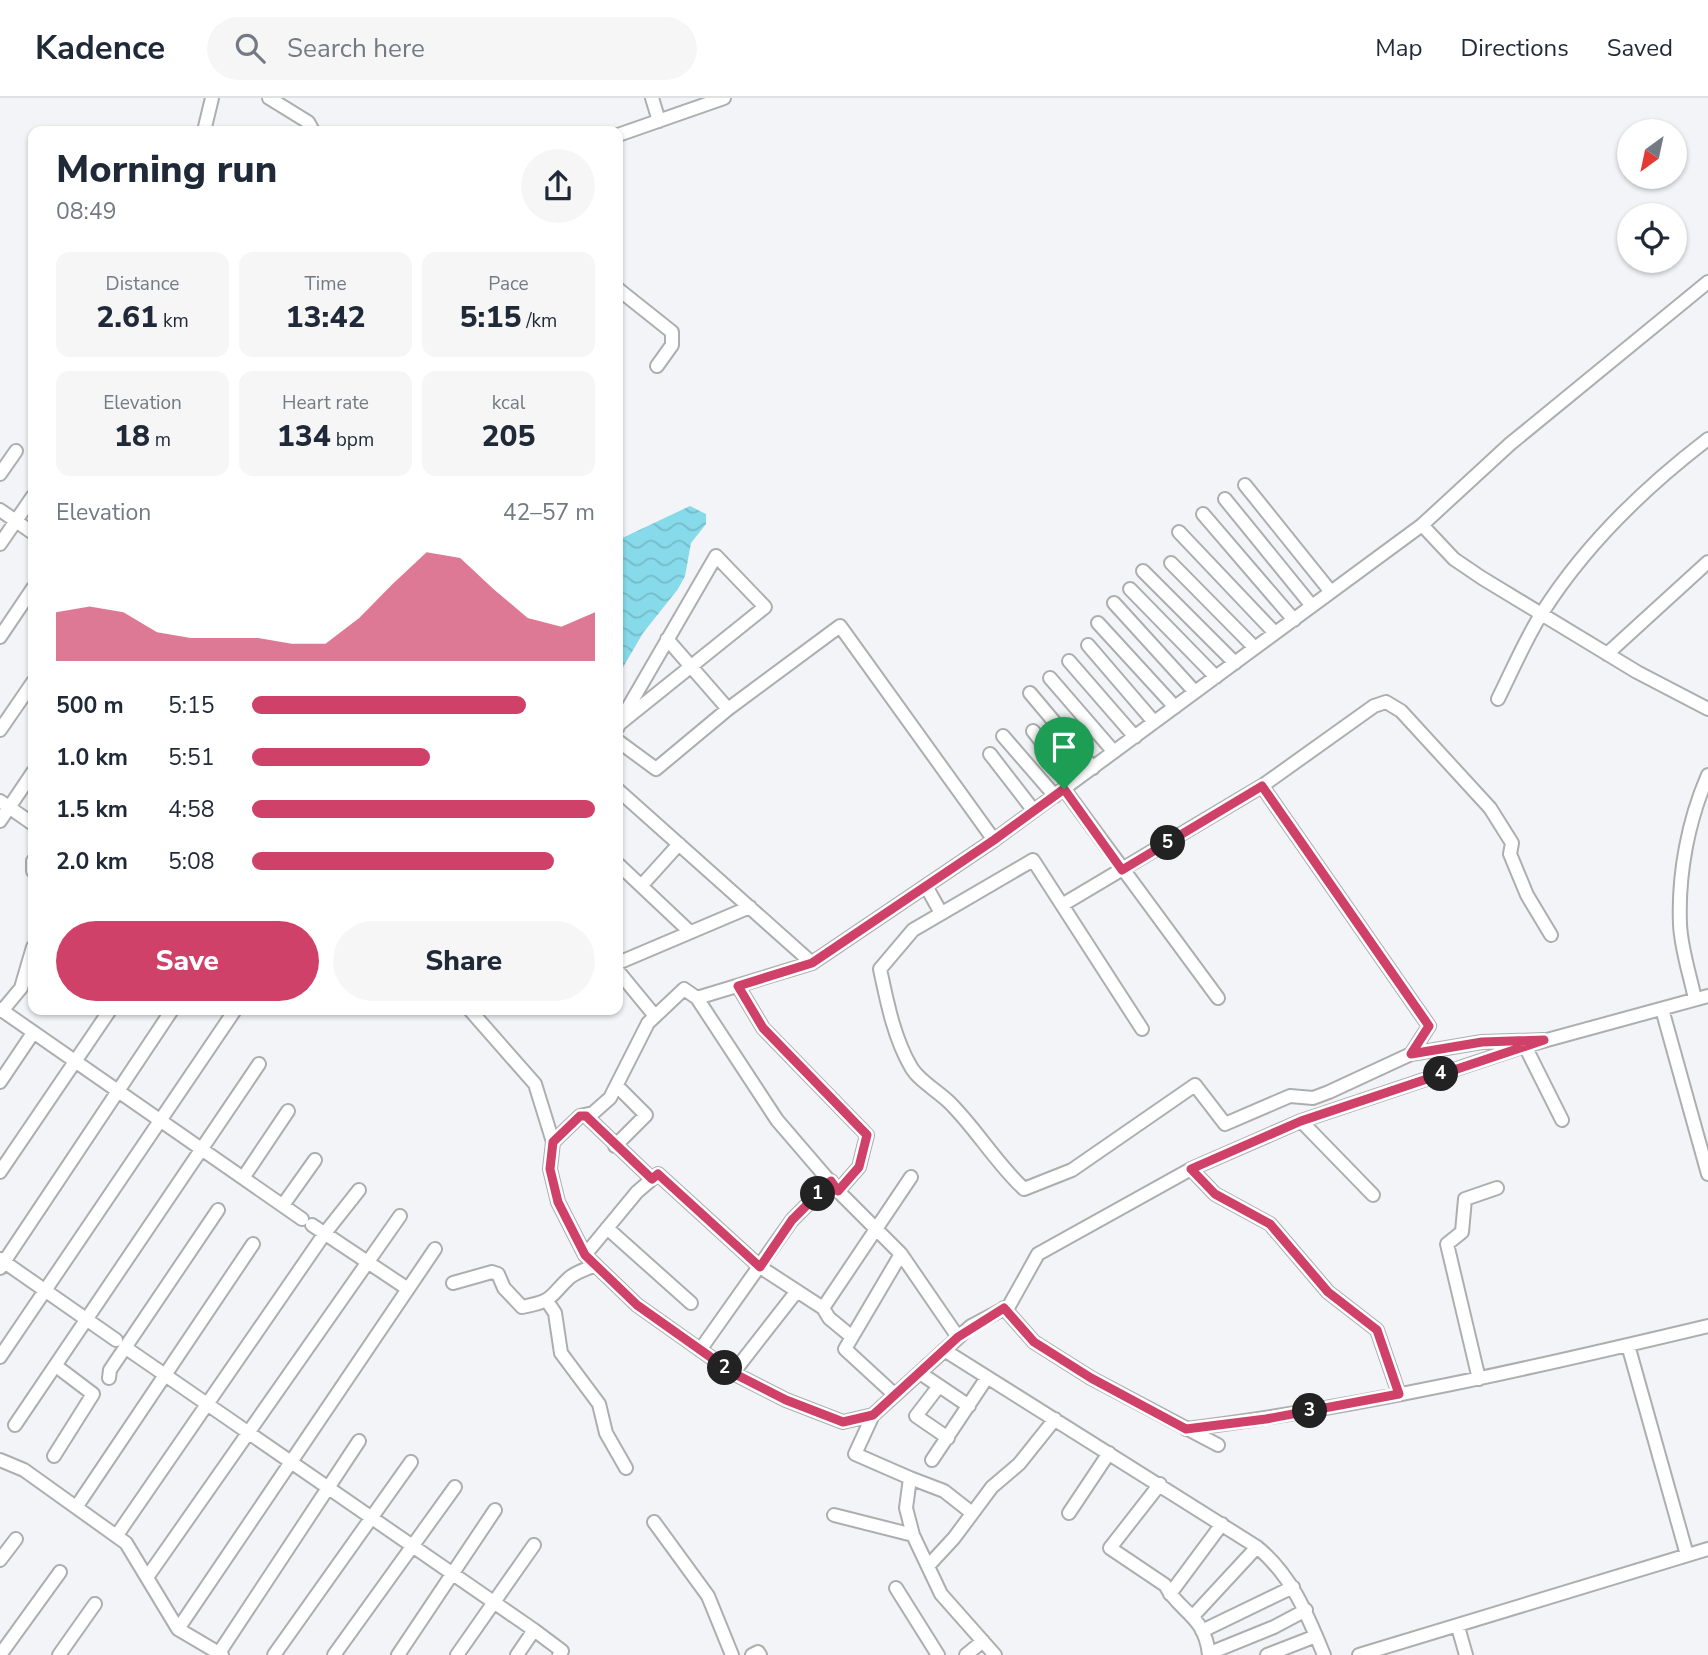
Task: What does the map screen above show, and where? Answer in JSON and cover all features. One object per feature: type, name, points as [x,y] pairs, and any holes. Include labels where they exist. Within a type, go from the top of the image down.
[{"type":"street","points":[[205,126],[212,98]]},
{"type":"street","points":[[269,98],[310,126]]},
{"type":"street","points":[[652,98],[659,121]]},
{"type":"street","points":[[623,133],[724,98]]},
{"type":"street","points":[[697,998],[812,963],[994,840],[1422,525],[1510,444],[1708,282]]},
{"type":"street","points":[[623,293],[672,332],[671,345],[657,366]]},
{"type":"street","points":[[1498,699],[1541,614],[1605,530],[1666,472],[1708,439]]},
{"type":"street","points":[[0,474],[16,451]]},
{"type":"street","points":[[1245,485],[1331,592]]},
{"type":"street","points":[[1225,499],[1312,606]]},
{"type":"street","points":[[0,544],[28,503]]},
{"type":"street","points":[[0,510],[28,529]]},
{"type":"street","points":[[1203,514],[1294,620]]},
{"type":"street","points":[[1422,525],[1454,559],[1607,654],[1708,709]]},
{"type":"street","points":[[1179,532],[1275,634]]},
{"type":"street","points":[[623,717],[716,556],[765,607],[623,722]]},
{"type":"street","points":[[1607,654],[1708,562]]},
{"type":"street","points":[[1171,564],[1255,648]]},
{"type":"street","points":[[1143,571],[1235,663]]},
{"type":"street","points":[[1130,589],[1216,677]]},
{"type":"street","points":[[0,637],[28,595]]},
{"type":"street","points":[[1114,603],[1195,692]]},
{"type":"street","points":[[1098,623],[1175,707]]},
{"type":"street","points":[[623,745],[656,769],[728,709],[839,626],[994,840]]},
{"type":"street","points":[[667,639],[728,709]]},
{"type":"street","points":[[1088,645],[1154,722]]},
{"type":"street","points":[[1069,661],[1135,737]]},
{"type":"street","points":[[1050,678],[1114,752]]},
{"type":"street","points":[[1,728],[28,689]]},
{"type":"street","points":[[1030,693],[1093,768]]},
{"type":"street","points":[[1062,905],[1262,786],[1374,706],[1386,702],[1401,711],[1490,808],[1512,843],[1510,854],[1527,895],[1550,935]]},
{"type":"street","points":[[1033,731],[1064,789],[1218,998]]},
{"type":"street","points":[[1003,736],[1064,789]]},
{"type":"street","points":[[990,754],[1034,811]]},
{"type":"street","points":[[1695,999],[1680,925],[1686,845],[1696,803],[1708,775]]},
{"type":"street","points":[[0,821],[5,804],[28,778]]},
{"type":"street","points":[[1262,786],[1429,1026],[1411,1054]]},
{"type":"street","points":[[623,794],[812,963]]},
{"type":"street","points":[[5,804],[28,820]]},
{"type":"street","points":[[642,885],[679,844]]},
{"type":"street","points":[[1142,1029],[1033,860],[913,930],[880,969],[897,1035],[912,1069],[979,1134],[1005,1171],[1024,1189],[1072,1170],[1195,1085],[1225,1124],[1290,1096],[1313,1098],[1329,1092],[1411,1054],[1482,1042],[1544,1040]]},
{"type":"street","points":[[623,868],[689,932]]},
{"type":"street","points":[[926,886],[941,914]]},
{"type":"street","points":[[623,961],[750,907]]},
{"type":"street","points":[[28,964],[21,988],[1,1010],[160,1122],[408,1289]]},
{"type":"street","points":[[623,977],[655,1016]]},
{"type":"street","points":[[699,1350],[792,1220],[859,1167],[867,1135],[763,1028],[738,986]]},
{"type":"street","points":[[553,1142],[580,1116],[586,1116],[610,1098],[639,1040],[655,1016],[684,989],[697,998],[777,1120],[835,1186],[878,1227],[901,1254],[958,1337]]},
{"type":"street","points":[[972,1513],[944,1491],[855,1454],[873,1415],[958,1337],[1004,1308],[1038,1255],[1191,1169],[1301,1121],[1544,1040],[1708,996]]},
{"type":"street","points":[[1662,1009],[1708,1174]]},
{"type":"street","points":[[0,1172],[107,1015]]},
{"type":"street","points":[[170,1015],[1,1263],[45,1290],[453,1573],[562,1651],[559,1655]]},
{"type":"street","points":[[0,1357],[232,1015]]},
{"type":"street","points":[[474,1015],[535,1084],[553,1142],[550,1169],[558,1202],[590,1260],[637,1305],[733,1373],[786,1400],[843,1422],[864,1434]]},
{"type":"street","points":[[0,1082],[33,1032]]},
{"type":"street","points":[[1525,1046],[1562,1120]]},
{"type":"street","points":[[15,1425],[259,1063]]},
{"type":"street","points":[[615,1146],[646,1115],[617,1086]]},
{"type":"street","points":[[243,1178],[288,1111]]},
{"type":"street","points":[[586,1116],[652,1179]]},
{"type":"street","points":[[1301,1121],[1373,1195]]},
{"type":"street","points":[[283,1205],[315,1160]]},
{"type":"street","points":[[1191,1169],[1215,1194],[1270,1224],[1328,1292],[1377,1330],[1399,1394]]},
{"type":"street","points":[[453,1283],[492,1272],[498,1274],[517,1305],[547,1301],[556,1296],[570,1277],[590,1260],[607,1228],[658,1174],[760,1267],[823,1308],[829,1318],[852,1337]]},
{"type":"street","points":[[823,1308],[911,1177]]},
{"type":"street","points":[[1479,1379],[1447,1244],[1462,1231],[1465,1199],[1497,1188]]},
{"type":"street","points":[[117,1535],[325,1233],[359,1190]]},
{"type":"street","points":[[109,1378],[121,1344],[218,1210]]},
{"type":"street","points":[[148,1576],[400,1216]]},
{"type":"street","points":[[607,1228],[691,1303]]},
{"type":"street","points":[[77,1506],[253,1244]]},
{"type":"street","points":[[178,1629],[435,1249]]},
{"type":"street","points":[[895,1395],[845,1349],[901,1254]]},
{"type":"street","points":[[733,1373],[797,1291]]},
{"type":"street","points":[[547,1301],[555,1313],[561,1353],[599,1404],[606,1433],[626,1468]]},
{"type":"street","points":[[1004,1308],[1034,1342],[1091,1378],[1218,1445]]},
{"type":"street","points":[[1186,1429],[1266,1419],[1479,1379],[1708,1326]]},
{"type":"street","points":[[1628,1345],[1687,1555]]},
{"type":"street","points":[[944,1350],[986,1379],[1160,1484],[1257,1547],[1277,1564],[1293,1587],[1306,1610],[1324,1655]]},
{"type":"street","points":[[54,1456],[93,1394],[56,1366]]},
{"type":"street","points":[[920,1373],[969,1406]]},
{"type":"street","points":[[932,1460],[986,1379]]},
{"type":"street","points":[[939,1386],[916,1416],[948,1438]]},
{"type":"street","points":[[843,1422],[873,1415]]},
{"type":"street","points":[[929,1564],[992,1487],[1019,1464],[1055,1419]]},
{"type":"street","points":[[0,1460],[24,1470],[126,1542],[178,1629],[220,1654],[359,1441]]},
{"type":"street","points":[[1069,1513],[1109,1453]]},
{"type":"street","points":[[274,1655],[411,1462]]},
{"type":"street","points":[[910,1478],[906,1508],[913,1535],[941,1594],[995,1655]]},
{"type":"street","points":[[1160,1484],[1111,1548],[1165,1586],[1170,1594],[1194,1615],[1209,1654],[1274,1627],[1306,1610]]},
{"type":"street","points":[[334,1655],[454,1487]]},
{"type":"street","points":[[398,1655],[495,1510]]},
{"type":"street","points":[[834,1515],[913,1535]]},
{"type":"street","points":[[654,1522],[708,1596],[732,1655]]},
{"type":"street","points":[[1170,1594],[1222,1524]]},
{"type":"street","points":[[0,1560],[16,1539]]},
{"type":"street","points":[[457,1655],[534,1545]]},
{"type":"street","points":[[1194,1615],[1257,1547]]},
{"type":"street","points":[[1359,1655],[1708,1549]]},
{"type":"street","points":[[0,1655],[60,1572]]},
{"type":"street","points":[[1202,1631],[1293,1587]]},
{"type":"street","points":[[896,1588],[938,1655]]},
{"type":"street","points":[[59,1655],[95,1604]]},
{"type":"street","points":[[1458,1627],[1466,1655]]},
{"type":"street","points":[[517,1655],[534,1630]]},
{"type":"street","points":[[1267,1655],[1316,1636]]},
{"type":"street","points":[[966,1655],[983,1641]]},
{"type":"street","points":[[752,1655],[758,1652],[760,1655]]},
{"type":"water","points":[[690,506],[706,514],[706,524],[691,543],[685,576],[678,589],[643,633],[623,667],[623,538]]},
{"type":"route","points":[[1262,786],[1429,1026],[1411,1054],[1482,1042],[1544,1040],[1301,1121],[1191,1169],[1215,1194],[1270,1224],[1328,1292],[1377,1330],[1399,1394],[1266,1419],[1186,1429],[1091,1378],[1034,1342],[1004,1308],[971,1326],[873,1415],[843,1422],[786,1400],[733,1373],[637,1305],[585,1255],[558,1202],[550,1169],[553,1142],[580,1116],[586,1116],[652,1179],[658,1174],[760,1267],[792,1220],[831,1181],[838,1191],[859,1167],[867,1135],[763,1028],[738,986],[812,963],[994,840],[1064,789],[1122,870],[1262,786]]}]
